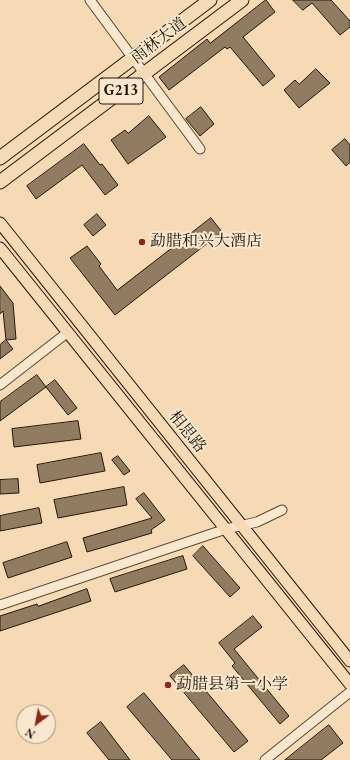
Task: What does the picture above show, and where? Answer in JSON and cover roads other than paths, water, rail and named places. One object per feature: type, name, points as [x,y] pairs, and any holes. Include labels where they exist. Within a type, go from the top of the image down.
[{"type":"highway","name":"雨林大道","points":[[0,158],[210,0]]},
{"type":"highway","name":"雨林大道","points":[[0,182],[242,0]]},
{"type":"main road","name":"相思路","points":[[0,223],[350,661]]},
{"type":"main road","name":"相思路","points":[[0,248],[350,684]]},
{"type":"street","points":[[90,0],[200,149]]},
{"type":"street","points":[[0,385],[68,332]]},
{"type":"street","points":[[0,605],[226,529],[257,522],[282,510]]},
{"type":"street","points":[[265,760],[350,692]]},
{"type":"place","name":"勐腊和兴大酒店","points":[[142,242]]},
{"type":"place","name":"勐腊县第一小学","points":[[168,685]]}]
